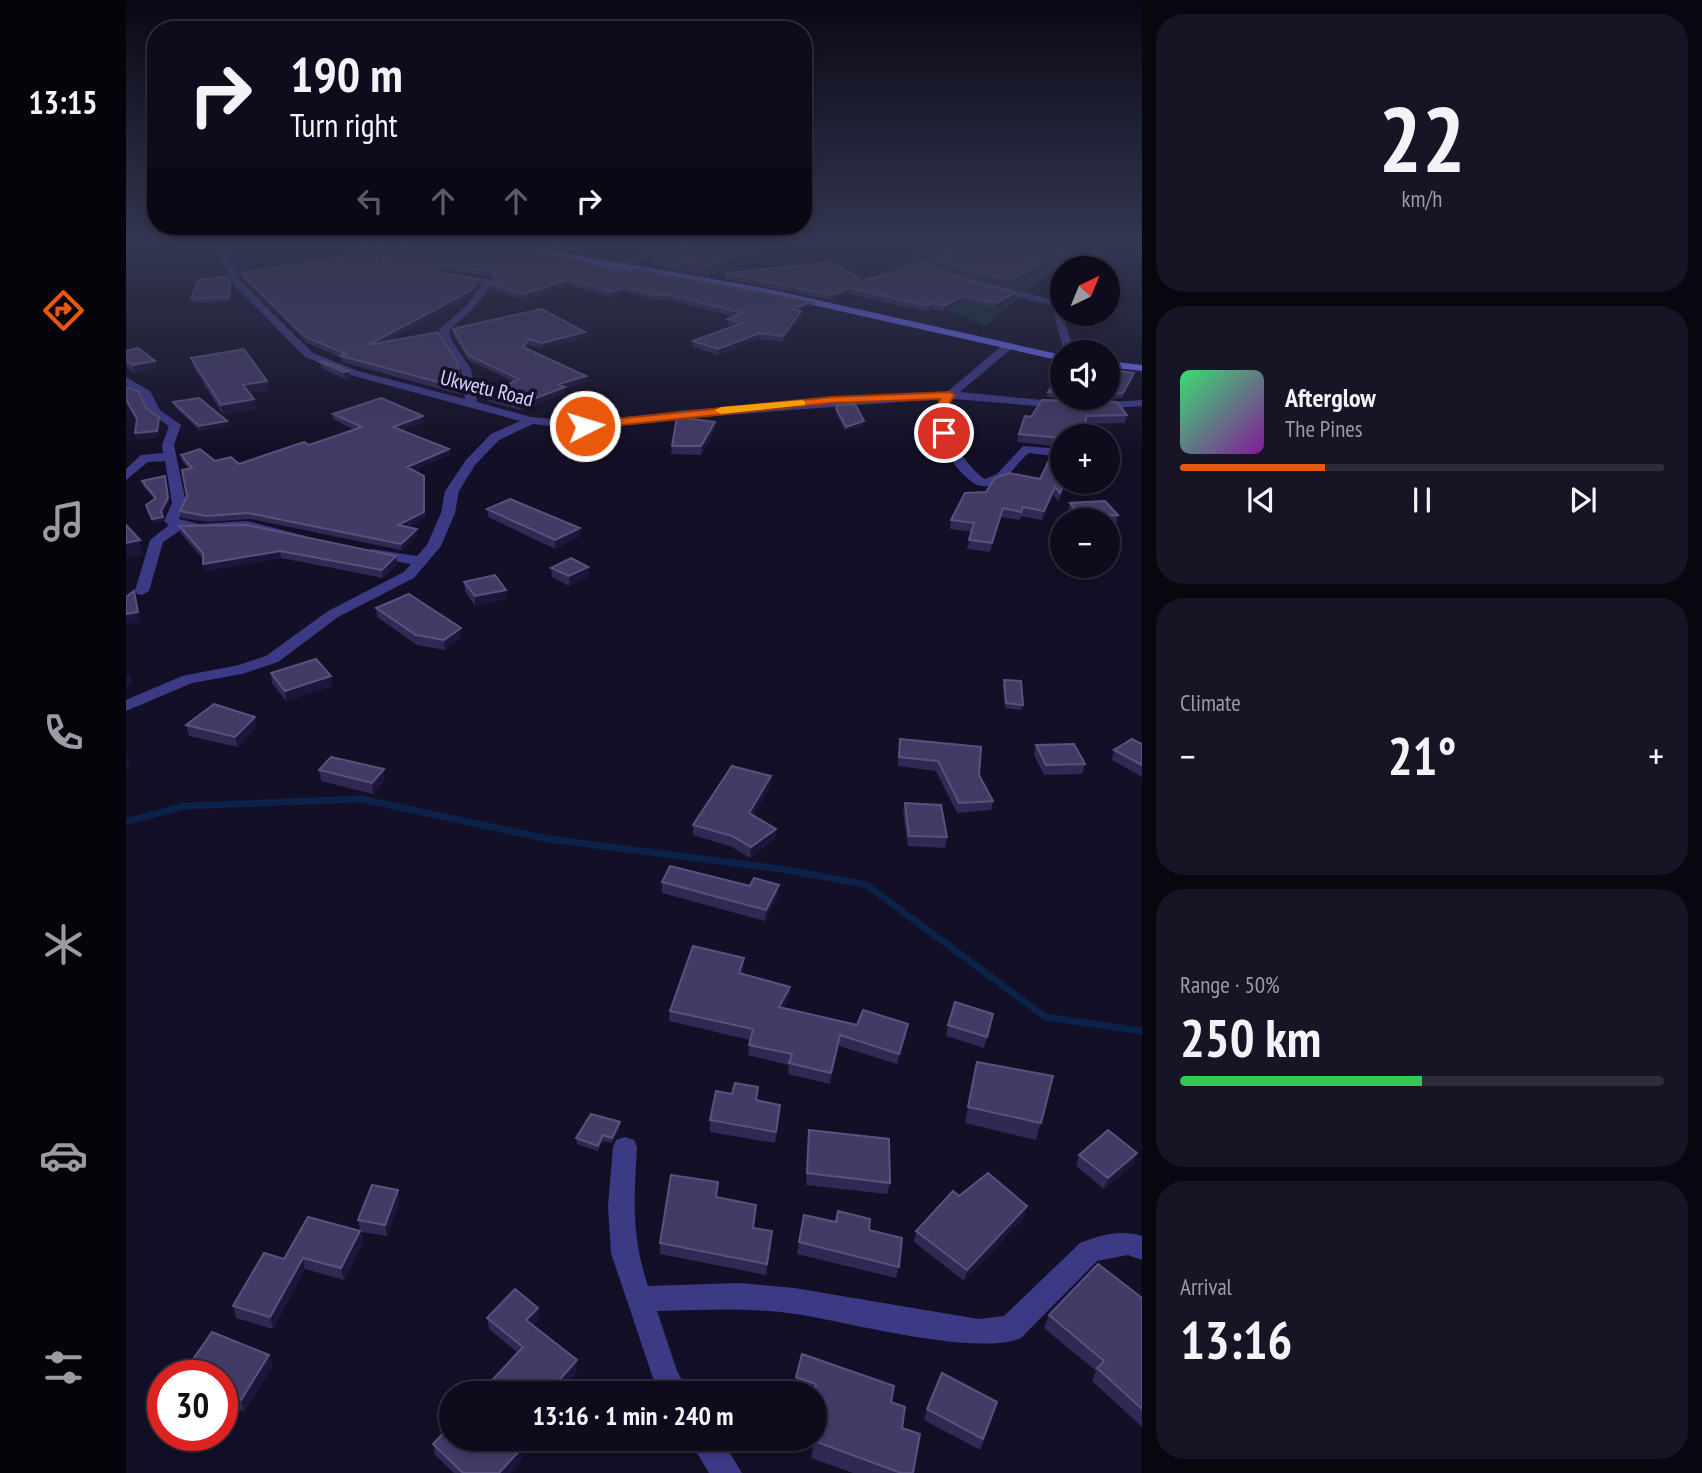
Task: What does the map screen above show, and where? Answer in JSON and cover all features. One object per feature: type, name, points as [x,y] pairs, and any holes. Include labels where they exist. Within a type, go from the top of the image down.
[{"type":"street","name":"Ukwetu Road","points":[[268,314],[309,355],[365,376],[531,420],[585,426],[831,400],[950,395],[1077,406],[1142,403]]},
{"type":"street","points":[[461,314],[444,329],[447,341],[466,369],[471,402]]},
{"type":"street","points":[[865,314],[1050,356]]},
{"type":"street","points":[[1007,347],[943,401],[940,412],[945,442],[977,481],[993,482],[1027,449],[1050,452]]},
{"type":"street","points":[[1120,366],[1142,368]]},
{"type":"street","points":[[126,380],[146,393],[155,412],[175,425],[168,445],[179,503],[171,517],[180,524],[207,529],[249,526],[318,542]]},
{"type":"street","points":[[126,706],[188,679],[242,669],[272,659],[333,614],[397,584],[434,546],[448,513],[452,491],[470,463],[495,437],[531,420]]},
{"type":"street","points":[[126,477],[145,458],[169,457]]},
{"type":"street","points":[[142,591],[157,540],[180,524]]},
{"type":"street","points":[[362,551],[420,561]]},
{"type":"street","points":[[625,1147],[621,1227],[624,1253],[667,1381]]},
{"type":"street","points":[[639,1299],[741,1296],[794,1301],[979,1332],[1011,1329],[1089,1251],[1128,1243],[1142,1248]]},
{"type":"street","points":[[712,1451],[727,1473]]},
{"type":"green space","points":[[956,314],[1000,314],[985,326]]},
{"type":"building","points":[[282,314],[427,314],[368,345],[438,332],[458,364],[461,388],[341,356],[346,354],[306,337]]},
{"type":"building","points":[[520,314],[550,314],[585,332],[542,343],[529,339],[523,347],[586,376],[559,384],[565,387],[520,404],[487,396],[519,379],[468,355],[453,329]]},
{"type":"building","points":[[741,314],[799,314],[783,336],[760,333],[718,349],[693,341],[742,323],[728,319]]},
{"type":"building","points":[[138,348],[155,361],[133,365],[126,360],[126,351]]},
{"type":"building","points":[[244,349],[267,381],[243,385],[254,399],[221,405],[191,358]]},
{"type":"building","points":[[320,362],[349,371],[344,372]]},
{"type":"building","points":[[1120,371],[1134,373],[1123,393],[1120,393]]},
{"type":"building","points":[[126,387],[139,392],[147,409],[159,417],[157,431],[135,433],[137,419],[126,399]]},
{"type":"building","points":[[199,398],[227,421],[199,426],[173,402]]},
{"type":"building","points":[[381,398],[423,416],[393,427],[449,449],[407,467],[424,476],[424,512],[398,525],[417,529],[401,544],[248,513],[206,516],[180,511],[187,496],[182,470],[192,468],[181,455],[200,449],[215,461],[231,457],[239,464],[304,442],[309,445],[362,427],[333,414]]},
{"type":"building","points":[[1042,400],[1050,400],[1050,410],[1120,410],[1120,406],[1127,415],[1086,416],[1085,424],[1050,424],[1050,437],[1019,434],[1025,416],[1031,417]]},
{"type":"building","points":[[855,404],[864,421],[846,427],[836,408],[838,405]]},
{"type":"building","points":[[677,417],[715,422],[701,446],[672,446]]},
{"type":"building","points":[[1050,458],[1052,494],[1044,511],[1023,507],[1021,512],[1003,508],[992,543],[969,540],[974,523],[951,520],[965,493],[986,492],[995,478],[1009,473],[1040,479]]},
{"type":"building","points":[[165,476],[168,498],[161,511],[163,517],[152,519],[146,505],[156,498],[142,481]]},
{"type":"building","points":[[510,499],[580,528],[555,540],[487,509]]},
{"type":"building","points":[[1105,501],[1112,508],[1074,508],[1070,503]]},
{"type":"building","points":[[126,525],[140,540],[126,543]]},
{"type":"building","points":[[247,525],[396,556],[382,570],[280,551],[203,564],[203,553],[179,526]]},
{"type":"building","points":[[571,558],[588,567],[569,576],[551,568]]},
{"type":"building","points":[[495,575],[506,590],[475,596],[464,582]]},
{"type":"building","points":[[134,591],[138,612],[126,614],[126,597]]},
{"type":"building","points":[[409,594],[461,628],[444,640],[416,635],[376,608]]},
{"type":"building","points":[[316,659],[331,676],[285,691],[271,673]]},
{"type":"building","points":[[1004,680],[1021,681],[1023,705],[1006,703]]},
{"type":"building","points":[[214,704],[255,717],[235,737],[186,725]]},
{"type":"building","points":[[900,739],[981,747],[979,775],[993,801],[959,803],[938,761],[899,757]]},
{"type":"building","points":[[1132,739],[1142,744],[1142,765],[1114,750]]},
{"type":"building","points":[[1074,744],[1085,764],[1046,765],[1036,745]]},
{"type":"building","points":[[331,757],[384,769],[372,783],[319,770]]},
{"type":"building","points":[[732,766],[771,776],[749,813],[776,829],[751,847],[732,836],[693,825]]},
{"type":"building","points":[[905,803],[941,805],[947,837],[909,836]]},
{"type":"building","points":[[670,866],[750,886],[754,878],[779,885],[766,910],[662,882]]},
{"type":"building","points":[[693,946],[744,958],[739,973],[790,987],[779,1007],[857,1025],[863,1010],[908,1024],[899,1054],[840,1035],[831,1073],[789,1063],[792,1054],[749,1045],[753,1029],[670,1011]]},
{"type":"building","points":[[955,1002],[993,1014],[987,1037],[948,1025]]},
{"type":"building","points":[[977,1062],[1053,1076],[1041,1123],[968,1107]]},
{"type":"building","points":[[735,1083],[758,1087],[756,1100],[780,1105],[776,1132],[710,1120],[716,1091],[732,1094]]},
{"type":"building","points":[[591,1114],[620,1122],[612,1138],[603,1135],[598,1146],[576,1138]]},
{"type":"building","points":[[809,1130],[889,1139],[890,1183],[807,1173]]},
{"type":"building","points":[[1108,1130],[1137,1153],[1108,1178],[1079,1155]]},
{"type":"building","points":[[988,1173],[1027,1206],[967,1270],[916,1231],[953,1191],[959,1196]]},
{"type":"building","points":[[671,1175],[718,1182],[716,1197],[756,1205],[753,1228],[772,1231],[767,1264],[660,1243]]},
{"type":"building","points":[[372,1185],[398,1190],[385,1225],[358,1220]]},
{"type":"building","points":[[838,1211],[870,1219],[869,1230],[902,1238],[899,1267],[799,1242],[804,1215],[836,1222]]},
{"type":"building","points":[[308,1217],[360,1231],[341,1268],[303,1258],[270,1317],[233,1306],[264,1253],[284,1259]]},
{"type":"building","points":[[1098,1264],[1142,1298],[1142,1409],[1097,1368],[1104,1361],[1049,1315]]},
{"type":"building","points":[[515,1289],[538,1308],[526,1320],[577,1360],[559,1381],[491,1381],[523,1347],[487,1318]]},
{"type":"building","points":[[212,1332],[269,1355],[241,1400],[238,1399],[238,1360],[192,1360]]},
{"type":"building","points":[[802,1354],[894,1386],[891,1402],[905,1407],[902,1428],[920,1434],[913,1473],[901,1473],[827,1446],[827,1381],[807,1381],[796,1377]]},
{"type":"building","points":[[942,1373],[997,1402],[983,1439],[927,1409]]},
{"type":"building","points":[[439,1438],[439,1450],[433,1444]]},
{"type":"building","points":[[440,1451],[519,1451],[499,1473],[463,1473]]},
{"type":"waterway","points":[[126,822],[184,806],[361,799],[548,839],[782,869],[867,885],[1045,1017],[1142,1031]]},
{"type":"slow traffic","points":[[721,410],[802,403]]},
{"type":"route","points":[[585,426],[831,400],[950,395],[943,401],[940,412],[944,433]]}]
